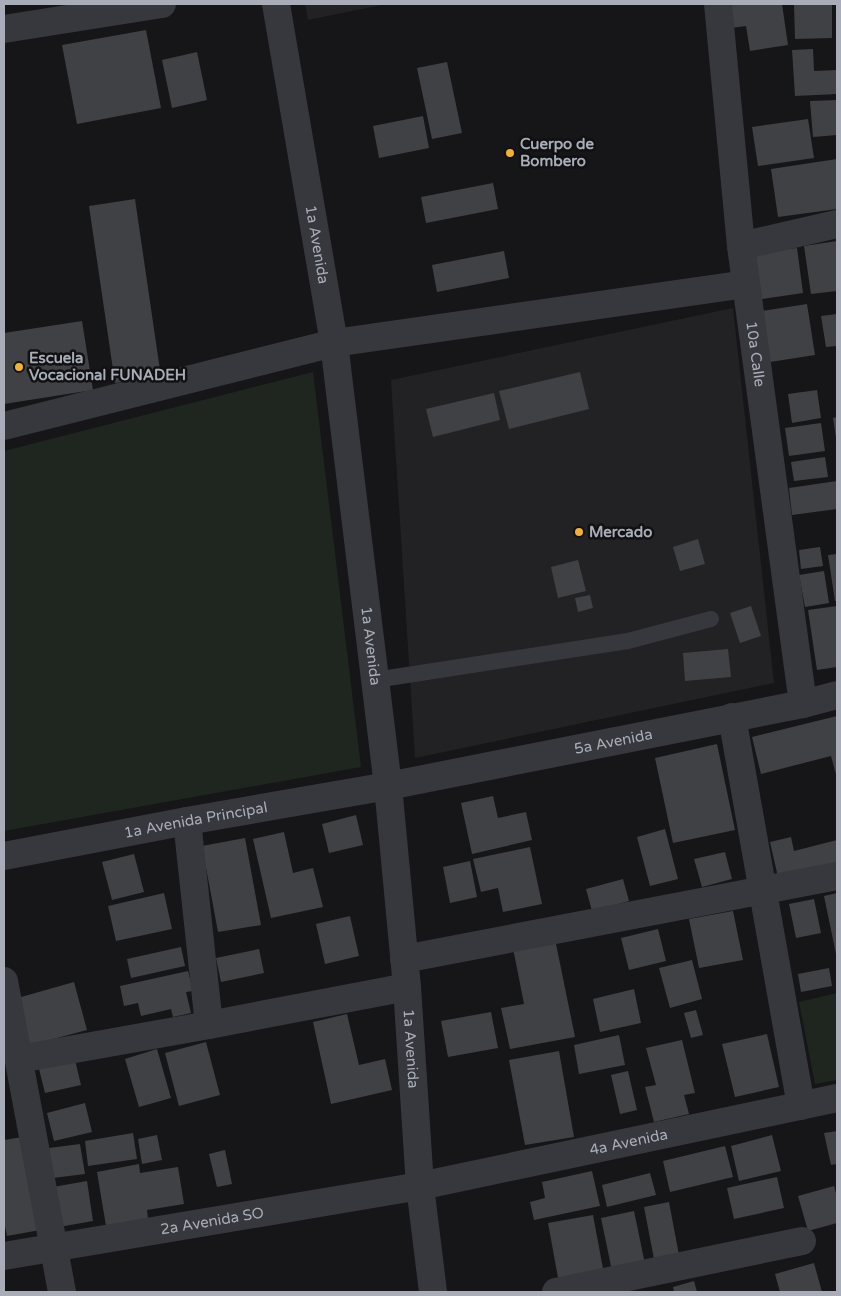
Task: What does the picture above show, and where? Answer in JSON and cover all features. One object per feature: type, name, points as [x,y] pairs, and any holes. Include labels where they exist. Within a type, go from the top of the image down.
[{"type":"street","points":[[4,29],[162,4]]},
{"type":"street","name":"1a Avenida","points":[[276,4],[334,343],[388,786],[407,987],[420,1186],[433,1292]]},
{"type":"street","name":"10a Calle","points":[[718,4],[741,246],[803,704]]},
{"type":"street","points":[[741,246],[837,224]]},
{"type":"street","points":[[4,426],[334,343],[746,284]]},
{"type":"street","name":"5a Avenida","points":[[388,786],[803,704],[837,695]]},
{"type":"street","points":[[732,717],[801,1106]]},
{"type":"street","name":"1a Avenida Principal","points":[[4,856],[187,821],[388,786]]},
{"type":"street","points":[[187,821],[209,1025]]},
{"type":"street","points":[[404,959],[837,876]]},
{"type":"street","points":[[4,981],[62,1292]]},
{"type":"street","points":[[19,1059],[407,987]]},
{"type":"street","name":"4a Avenida","points":[[420,1186],[837,1098]]},
{"type":"street","name":"2a Avenida SO","points":[[4,1256],[420,1186]]},
{"type":"street","points":[[556,1292],[802,1241]]},
{"type":"lane","points":[[375,680],[628,641],[711,619]]},
{"type":"shaded area","points":[[305,4],[386,4],[308,20]]},
{"type":"shaded area","name":"Mercado","points":[[733,308],[774,683],[415,758],[391,380]]},
{"type":"shaded area","points":[[313,372],[361,767],[4,831],[4,451]]},
{"type":"shaded area","points":[[837,993],[837,1080],[815,1084],[799,1002]]},
{"type":"building","points":[[782,4],[788,45],[750,51],[746,26],[731,28],[727,5]]},
{"type":"building","points":[[794,5],[832,5],[832,38],[795,39]]},
{"type":"building","points":[[146,30],[161,108],[77,124],[62,45]]},
{"type":"building","points":[[813,49],[814,71],[837,70],[837,94],[795,96],[792,50]]},
{"type":"building","points":[[197,52],[207,100],[172,108],[162,60]]},
{"type":"building","points":[[447,62],[462,133],[432,139],[417,68]]},
{"type":"building","points":[[837,100],[837,135],[813,137],[810,101]]},
{"type":"building","points":[[423,116],[429,148],[379,158],[373,126]]},
{"type":"building","points":[[808,119],[814,158],[758,166],[752,127]]},
{"type":"building","points":[[837,159],[837,209],[778,217],[771,169]]},
{"type":"building","points":[[493,183],[498,209],[426,223],[421,197]]},
{"type":"building","points":[[135,199],[161,377],[115,383],[89,206]]},
{"type":"building","points":[[837,241],[837,291],[811,294],[804,246]]},
{"type":"building","points":[[797,248],[803,293],[762,299],[755,253]]},
{"type":"building","points":[[504,251],[509,278],[437,292],[432,265]]},
{"type":"building","points":[[807,304],[815,355],[770,362],[762,311]]},
{"type":"building","points":[[837,314],[837,346],[826,347],[821,316]]},
{"type":"building","points":[[82,321],[93,390],[4,404],[4,333]]},
{"type":"building","points":[[580,372],[589,409],[509,429],[499,391]]},
{"type":"building","points":[[817,390],[821,418],[792,423],[788,394]]},
{"type":"building","points":[[494,393],[500,420],[433,437],[426,409]]},
{"type":"building","points":[[837,417],[837,438],[836,438],[833,418]]},
{"type":"building","points":[[821,423],[825,451],[789,456],[785,428]]},
{"type":"building","points":[[825,457],[828,477],[794,481],[791,462]]},
{"type":"building","points":[[837,481],[837,509],[792,515],[789,488]]},
{"type":"building","points":[[698,539],[705,564],[680,571],[673,547]]},
{"type":"building","points":[[820,547],[823,566],[801,569],[799,550]]},
{"type":"building","points":[[837,554],[837,601],[835,601],[828,555]]},
{"type":"building","points":[[578,560],[586,591],[558,598],[551,567]]},
{"type":"building","points":[[824,571],[829,603],[805,607],[799,575]]},
{"type":"building","points":[[590,595],[593,608],[578,612],[575,598]]},
{"type":"building","points":[[751,606],[761,636],[740,643],[730,613]]},
{"type":"building","points":[[837,606],[837,667],[817,670],[808,610]]},
{"type":"building","points":[[728,649],[731,677],[685,681],[683,653]]},
{"type":"building","points":[[837,716],[837,778],[831,756],[761,774],[752,737]]},
{"type":"building","points":[[717,744],[735,830],[673,843],[655,758]]},
{"type":"building","points":[[493,796],[498,818],[526,812],[532,840],[472,854],[461,803]]},
{"type":"building","points":[[356,815],[363,845],[329,853],[322,824]]},
{"type":"building","points":[[665,829],[678,879],[650,886],[637,837]]},
{"type":"building","points":[[284,832],[293,873],[313,868],[323,907],[271,918],[253,839]]},
{"type":"building","points":[[791,837],[794,851],[837,840],[837,862],[778,877],[770,842]]},
{"type":"building","points":[[245,838],[261,925],[218,932],[202,846]]},
{"type":"building","points":[[530,847],[542,904],[503,912],[498,888],[481,892],[473,859]]},
{"type":"building","points":[[725,852],[732,879],[702,887],[694,859]]},
{"type":"building","points":[[134,854],[144,892],[112,900],[102,862]]},
{"type":"building","points":[[470,861],[477,897],[450,903],[443,867]]},
{"type":"building","points":[[623,879],[629,901],[592,911],[586,889]]},
{"type":"building","points":[[164,893],[172,929],[116,941],[108,906]]},
{"type":"building","points":[[837,893],[837,954],[836,954],[824,896]]},
{"type":"building","points":[[814,899],[821,933],[796,938],[789,904]]},
{"type":"building","points":[[733,911],[743,960],[699,968],[689,919]]},
{"type":"building","points":[[350,916],[359,956],[325,964],[316,924]]},
{"type":"building","points":[[658,929],[666,961],[629,970],[621,938]]},
{"type":"building","points":[[554,934],[575,1037],[510,1049],[501,1008],[524,1004],[512,943]]},
{"type":"building","points":[[181,947],[185,966],[131,978],[127,959]]},
{"type":"building","points":[[259,949],[264,973],[221,982],[216,958]]},
{"type":"building","points":[[692,960],[702,999],[670,1008],[659,968]]},
{"type":"building","points":[[829,968],[832,986],[801,992],[798,974]]},
{"type":"building","points":[[188,971],[193,991],[186,992],[191,1013],[173,1017],[171,1009],[141,1016],[138,1003],[124,1006],[120,986]]},
{"type":"building","points":[[74,982],[87,1030],[27,1046],[14,999]]},
{"type":"building","points":[[634,989],[641,1023],[600,1032],[593,999]]},
{"type":"building","points":[[696,1010],[703,1035],[691,1038],[684,1013]]},
{"type":"building","points":[[491,1012],[498,1048],[448,1057],[441,1021]]},
{"type":"building","points":[[347,1014],[359,1065],[385,1059],[392,1090],[331,1104],[313,1022]]},
{"type":"building","points":[[767,1034],[779,1087],[735,1097],[722,1044]]},
{"type":"building","points":[[619,1035],[625,1065],[579,1074],[574,1045]]},
{"type":"building","points":[[682,1040],[695,1093],[684,1095],[689,1114],[654,1122],[645,1087],[656,1085],[646,1048]]},
{"type":"building","points":[[206,1042],[220,1095],[179,1106],[165,1053]]},
{"type":"building","points":[[157,1049],[171,1098],[139,1107],[125,1059]]},
{"type":"building","points":[[559,1051],[574,1137],[525,1145],[509,1060]]},
{"type":"building","points":[[75,1060],[81,1085],[45,1093],[39,1069]]},
{"type":"building","points":[[628,1071],[637,1110],[620,1114],[611,1075]]},
{"type":"building","points":[[85,1103],[92,1132],[54,1141],[47,1113]]},
{"type":"building","points":[[837,1131],[837,1164],[831,1165],[824,1133]]},
{"type":"building","points":[[133,1133],[137,1159],[88,1166],[85,1141]]},
{"type":"building","points":[[157,1135],[162,1160],[142,1164],[138,1139]]},
{"type":"building","points":[[772,1135],[781,1171],[739,1181],[731,1146]]},
{"type":"building","points":[[22,1137],[40,1230],[7,1236],[4,1221],[4,1140]]},
{"type":"building","points":[[80,1144],[85,1174],[53,1178],[49,1148]]},
{"type":"building","points":[[725,1146],[733,1177],[670,1192],[663,1161]]},
{"type":"building","points":[[225,1150],[232,1184],[217,1187],[209,1154]]},
{"type":"building","points":[[139,1164],[140,1173],[178,1167],[184,1204],[147,1210],[148,1218],[106,1226],[97,1172]]},
{"type":"building","points":[[592,1171],[600,1206],[534,1220],[530,1202],[545,1198],[542,1182]]},
{"type":"building","points":[[650,1173],[656,1195],[607,1207],[602,1185]]},
{"type":"building","points":[[777,1177],[784,1208],[734,1219],[727,1188]]},
{"type":"building","points":[[87,1181],[93,1221],[59,1227],[53,1187]]},
{"type":"building","points":[[834,1186],[837,1197],[837,1223],[808,1231],[798,1196]]},
{"type":"building","points":[[669,1202],[679,1255],[654,1259],[644,1207]]},
{"type":"building","points":[[634,1211],[645,1264],[612,1271],[601,1218]]},
{"type":"building","points":[[593,1215],[604,1274],[559,1283],[548,1223]]},
{"type":"building","points":[[814,1263],[822,1292],[780,1292],[775,1274]]},
{"type":"building","points":[[694,1281],[697,1292],[674,1292],[673,1287]]},
{"type":"place","name":"Cuerpo de Bombero","points":[[510,153]]},
{"type":"place","name":"Escuela Vocacional FUNADEH","points":[[19,367]]},
{"type":"place","name":"Mercado","points":[[579,532]]}]
